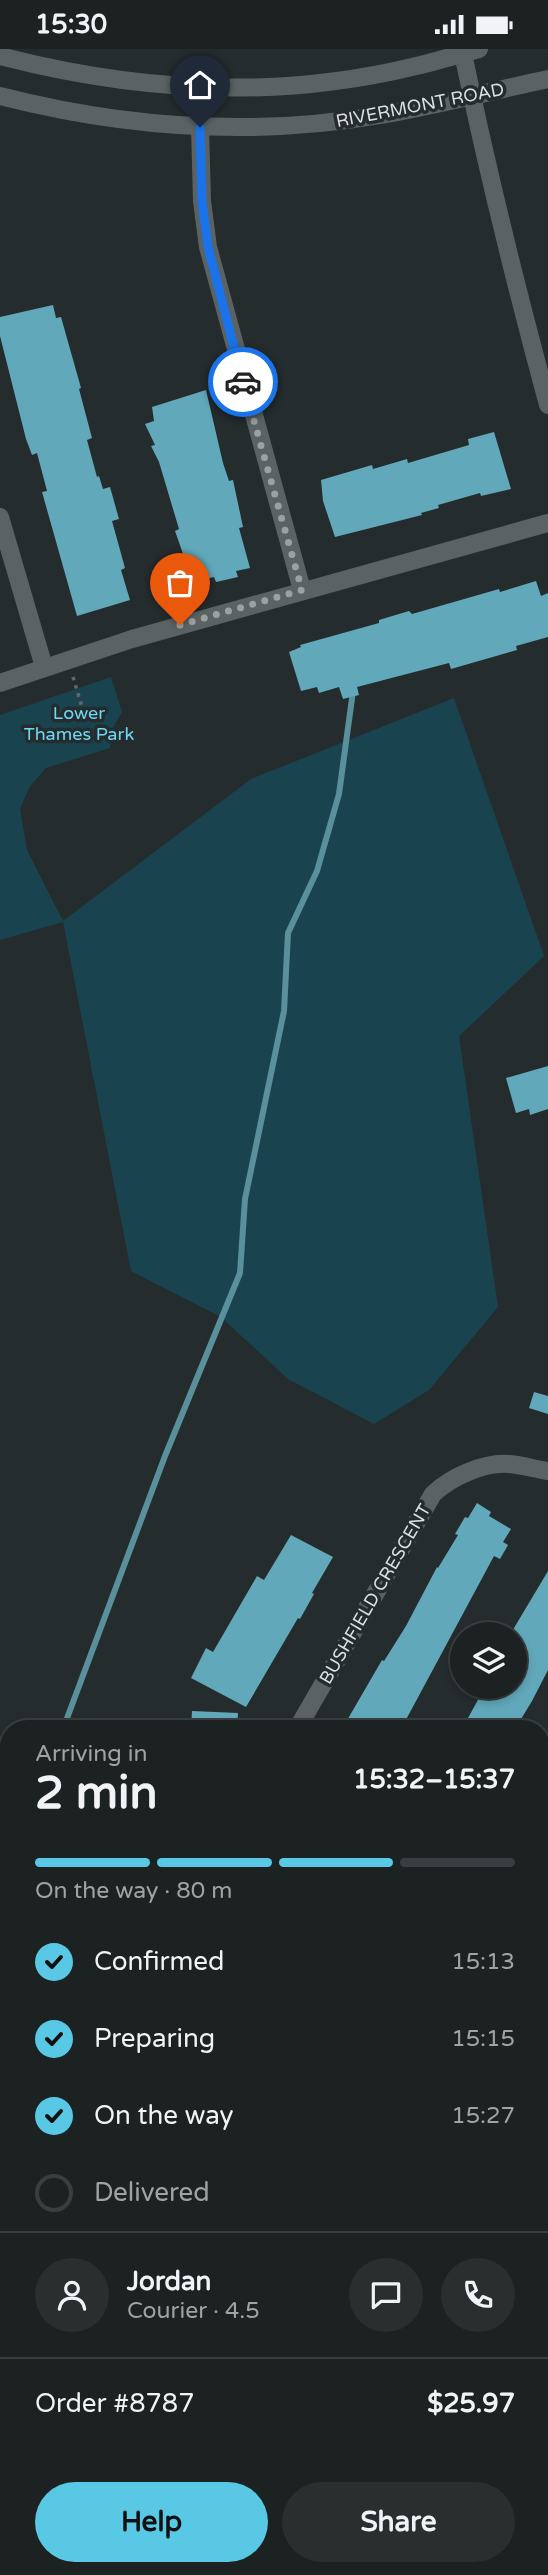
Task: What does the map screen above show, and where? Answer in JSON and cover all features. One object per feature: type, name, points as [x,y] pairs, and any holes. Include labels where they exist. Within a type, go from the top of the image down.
[{"type":"street","points":[[0,56],[48,69],[120,82],[220,89],[259,88],[362,76],[411,68],[468,50],[471,96],[516,290],[548,405]]},
{"type":"street","name":"RIVERMONT ROAD","points":[[0,96],[94,117],[200,127],[272,127],[380,115],[548,79]]},
{"type":"street","points":[[200,127],[202,201],[208,247],[302,590]]},
{"type":"street","points":[[0,517],[44,667]]},
{"type":"street","points":[[0,683],[132,639],[548,523]]},
{"type":"street","name":"BUSHFIELD CRESCENT","points":[[302,1720],[433,1494],[445,1482],[481,1468],[506,1464],[548,1471]]},
{"type":"path","points":[[73,675],[85,717]]},
{"type":"green space","name":"Lower Thames Park","points":[[111,677],[122,712],[113,728],[110,748],[46,768],[30,786],[20,809],[27,850],[63,921],[251,779],[454,698],[544,956],[459,1036],[498,1307],[429,1390],[374,1424],[288,1379],[221,1317],[131,1271],[63,922],[0,940],[0,715]]},
{"type":"building","points":[[53,305],[56,318],[61,317],[81,388],[79,389],[92,438],[87,440],[97,477],[99,476],[103,489],[110,487],[119,519],[112,521],[125,568],[121,570],[130,600],[77,616],[42,492],[47,491],[37,453],[32,455],[26,439],[0,336],[0,317]]},
{"type":"building","points":[[206,390],[223,463],[229,481],[233,480],[243,527],[239,528],[250,568],[236,571],[238,577],[216,582],[214,577],[196,581],[193,570],[189,571],[175,531],[179,529],[159,462],[151,446],[155,445],[145,424],[154,421],[152,407]]},
{"type":"building","points":[[494,432],[511,489],[481,496],[480,493],[438,505],[439,508],[421,513],[422,515],[335,537],[323,501],[321,480],[372,465],[373,469],[407,459],[408,463],[469,445],[468,439]]},
{"type":"building","points":[[536,581],[541,596],[548,593],[548,637],[516,646],[517,650],[451,669],[449,663],[357,687],[359,695],[343,699],[339,687],[319,693],[317,687],[301,691],[289,652],[301,647],[300,645],[379,623],[379,620],[409,611],[412,614]]},
{"type":"building","points":[[548,1066],[548,1109],[530,1115],[529,1109],[516,1113],[506,1078]]},
{"type":"building","points":[[534,1392],[548,1396],[548,1414],[529,1408]]},
{"type":"building","points":[[477,1503],[491,1512],[489,1516],[511,1529],[503,1542],[508,1545],[500,1559],[494,1556],[459,1622],[450,1622],[450,1638],[406,1720],[347,1720],[382,1660],[384,1661],[406,1626],[437,1567],[458,1535],[455,1534],[465,1517],[468,1518]]},
{"type":"building","points":[[291,1535],[333,1557],[300,1619],[298,1618],[246,1707],[191,1678],[206,1648],[213,1652],[257,1576],[264,1580]]},
{"type":"building","points":[[548,1571],[548,1670],[532,1701],[520,1720],[467,1720],[478,1699],[527,1699],[527,1622],[518,1622]]},
{"type":"building","points":[[192,1711],[238,1713],[238,1720],[192,1720]]},
{"type":"waterway","points":[[66,1720],[165,1456],[240,1273],[245,1199],[284,1011],[288,933],[317,871],[339,794],[353,691]]},
{"type":"way so far","points":[[180,625],[302,590],[243,382]]},
{"type":"route","points":[[200,127],[203,220],[214,276],[243,382]]}]
